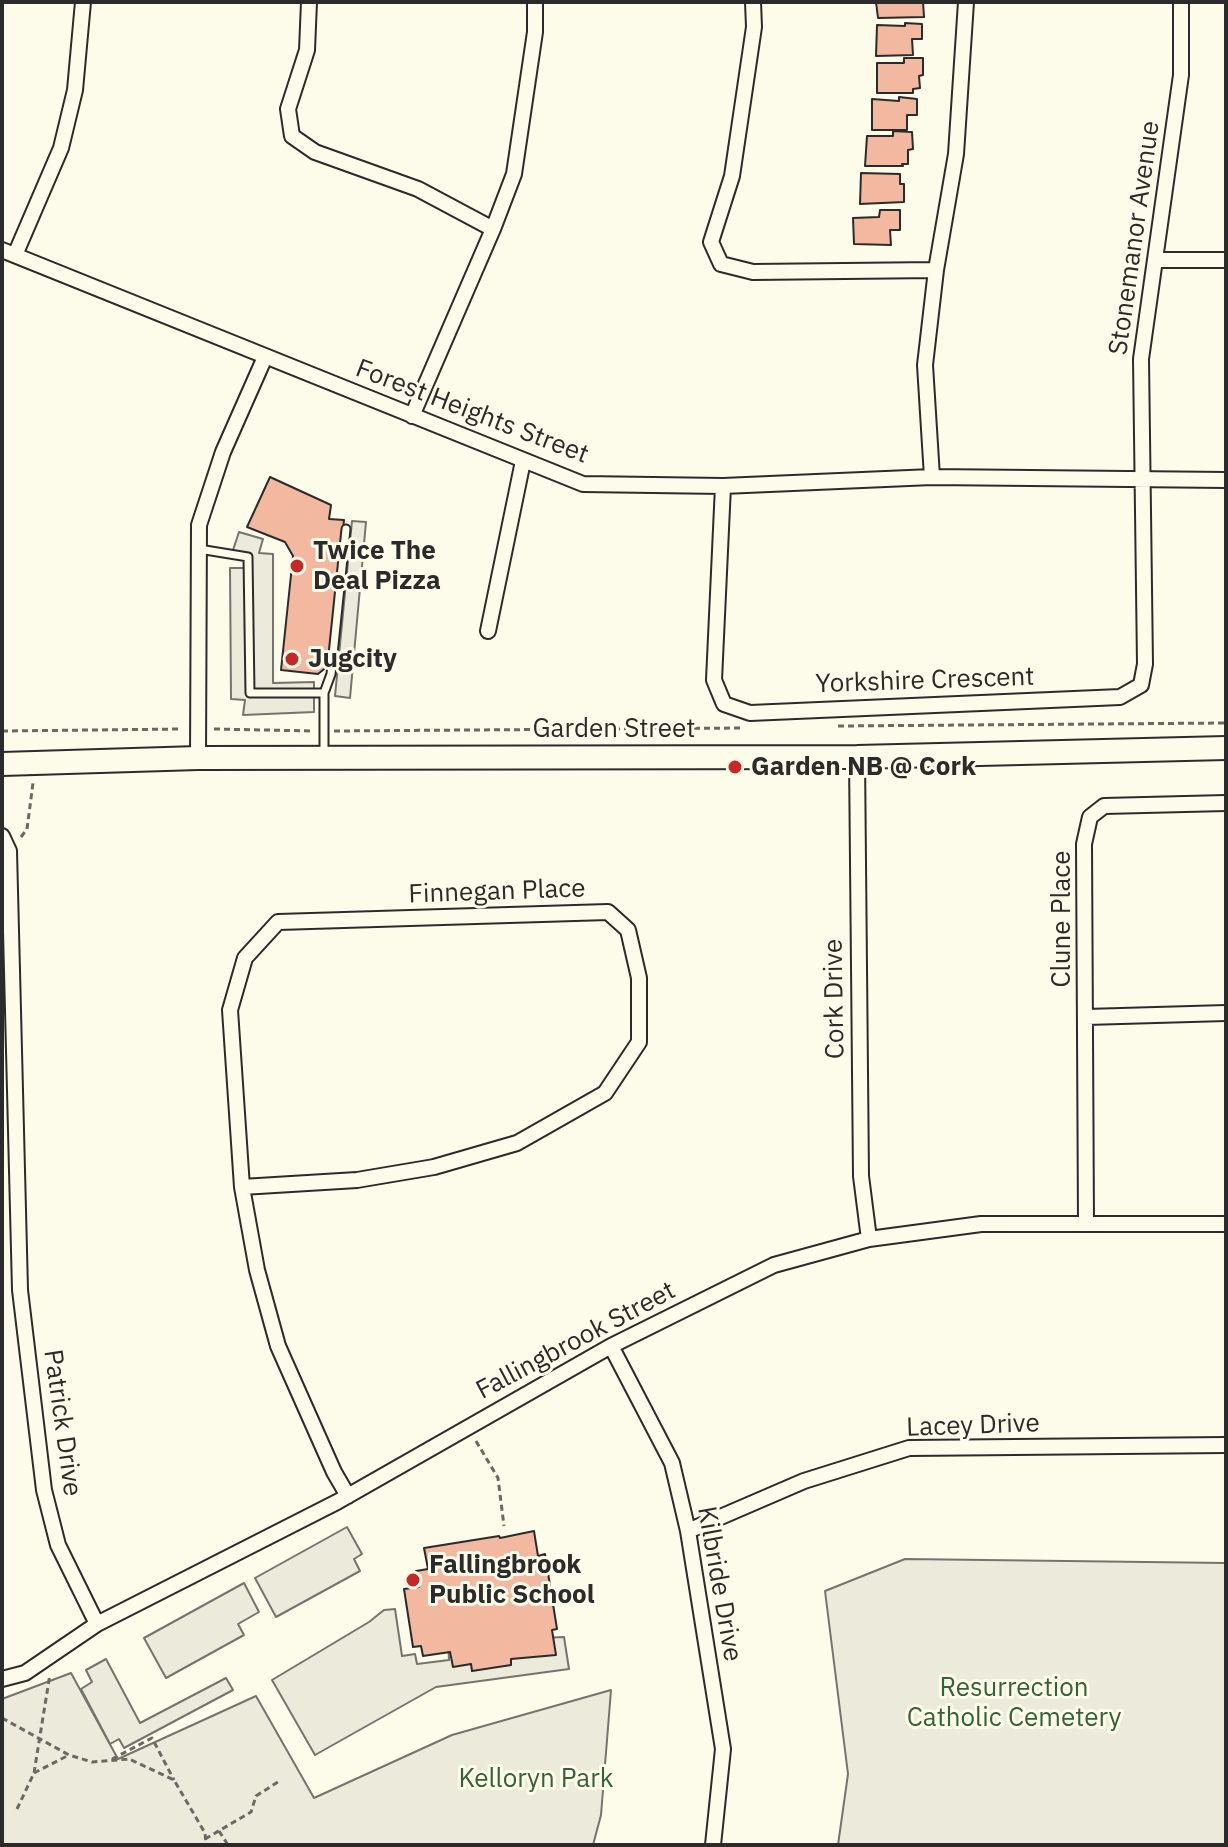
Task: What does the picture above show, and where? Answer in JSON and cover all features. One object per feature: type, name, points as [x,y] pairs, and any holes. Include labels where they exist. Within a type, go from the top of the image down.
[{"type":"street","points":[[8,253],[61,148],[75,90],[83,2]]},
{"type":"street","points":[[309,2],[307,50],[288,109],[292,136],[315,152],[418,189],[493,229]]},
{"type":"street","points":[[412,416],[514,174],[535,32],[535,2]]},
{"type":"street","points":[[753,2],[754,27],[732,176],[711,242],[721,264],[753,272],[936,270]]},
{"type":"street","points":[[932,477],[925,365],[936,270],[956,154],[966,2]]},
{"type":"street","name":"Stonemanor Avenue","points":[[1143,480],[1141,359],[1181,75],[1181,2]]},
{"type":"street","name":"Forest Heights Street","points":[[8,253],[583,484],[723,486],[932,477],[1226,480]]},
{"type":"street","points":[[1156,260],[1226,260]]},
{"type":"street","points":[[198,758],[199,525],[223,452],[265,357]]},
{"type":"street","points":[[488,631],[523,461]]},
{"type":"street","name":"Yorkshire Crescent","points":[[723,486],[714,680],[724,704],[750,713],[1120,697],[1141,685],[1145,664],[1143,480]]},
{"type":"street","name":"Garden Street","points":[[2,764],[198,758],[857,757],[1226,748]]},
{"type":"street","name":"Cork Drive","points":[[857,757],[861,1176],[869,1239]]},
{"type":"street","name":"Clune Place","points":[[1086,1222],[1084,844],[1090,817],[1104,806],[1226,803]]},
{"type":"street","name":"Patrick Drive","points":[[2,836],[9,851],[20,1290],[44,1490],[58,1545],[97,1624]]},
{"type":"street","name":"Finnegan Place","points":[[242,1187],[357,1180],[434,1167],[517,1143],[605,1093],[639,1042],[639,978],[628,930],[608,912],[278,922],[245,958],[230,1010],[242,1187],[257,1270],[278,1346],[334,1472],[348,1496]]},
{"type":"street","name":"Clune Place","points":[[1086,1017],[1226,1013]]},
{"type":"street","name":"Fallingbrook Street","points":[[2,1679],[25,1673],[97,1624],[348,1496],[611,1346],[774,1265],[869,1239],[981,1224],[1226,1224]]},
{"type":"street","name":"Kilbride Drive","points":[[611,1346],[672,1463],[688,1531],[723,1749],[713,1845]]},
{"type":"street","name":"Lacey Drive","points":[[688,1531],[804,1481],[909,1448],[1226,1445]]},
{"type":"lane","points":[[324,758],[324,693],[331,674],[346,529]]},
{"type":"lane","points":[[199,549],[248,557],[250,693],[324,693]]},
{"type":"path","points":[[830,726],[1226,723]]},
{"type":"path","points":[[2,731],[756,728]]},
{"type":"path","points":[[9,851],[27,829],[36,763]]},
{"type":"path","points":[[468,1427],[498,1478],[504,1526]]},
{"type":"path","points":[[17,1809],[34,1773],[53,1654]]},
{"type":"path","points":[[2,1718],[69,1755],[92,1762],[129,1759],[174,1780]]},
{"type":"path","points":[[109,1761],[152,1738],[205,1833],[205,1842]]},
{"type":"path","points":[[34,1773],[69,1755]]},
{"type":"path","points":[[205,1842],[251,1812],[256,1796],[281,1780]]},
{"type":"path","points":[[219,1831],[228,1845]]},
{"type":"green space","name":"Resurrection Catholic Cemetery","points":[[905,1559],[1226,1563],[1226,1845],[838,1845],[848,1774],[825,1591]]},
{"type":"green space","points":[[395,1609],[402,1656],[415,1654],[417,1664],[449,1660],[448,1642],[564,1637],[569,1669],[436,1687],[315,1755],[272,1680],[384,1610]]},
{"type":"green space","name":"Kelloryn Park","points":[[71,1673],[118,1759],[256,1696],[314,1798],[452,1735],[611,1690],[601,1815],[593,1845],[2,1845],[2,1699]]},
{"type":"shaded area","points":[[352,521],[366,522],[350,698],[335,696]]},
{"type":"shaded area","points":[[239,532],[263,539],[259,553],[273,554],[273,683],[314,682],[314,712],[243,715],[245,700],[231,699],[230,568],[244,568],[247,558],[232,553]]},
{"type":"shaded area","points":[[347,1527],[362,1554],[354,1559],[360,1571],[276,1617],[255,1578]]},
{"type":"shaded area","points":[[244,1583],[259,1612],[238,1624],[244,1635],[166,1678],[144,1638]]},
{"type":"shaded area","points":[[106,1659],[140,1723],[226,1678],[233,1690],[124,1748],[119,1739],[110,1744],[81,1689],[92,1682],[86,1670]]},
{"type":"building","points":[[876,2],[923,2],[924,17],[878,18]]},
{"type":"building","points":[[905,23],[922,24],[922,39],[912,39],[913,55],[876,56],[877,25],[905,26]]},
{"type":"building","points":[[904,58],[923,58],[920,88],[913,89],[913,93],[877,93],[877,63],[904,63]]},
{"type":"building","points":[[899,97],[917,99],[917,115],[907,115],[907,130],[872,130],[872,99],[899,101]]},
{"type":"building","points":[[893,131],[912,132],[913,149],[908,150],[908,164],[865,166],[867,136],[893,136]]},
{"type":"building","points":[[861,173],[900,174],[900,184],[904,184],[904,202],[860,204]]},
{"type":"building","points":[[880,210],[900,210],[900,230],[890,230],[891,245],[854,244],[853,218],[879,217]]},
{"type":"building","points":[[270,477],[331,505],[329,519],[344,520],[329,665],[318,674],[281,670],[293,556],[285,542],[247,527]]},
{"type":"building","points":[[534,1531],[538,1556],[545,1554],[557,1629],[552,1630],[556,1655],[511,1659],[511,1665],[472,1671],[471,1664],[453,1667],[450,1652],[423,1656],[421,1646],[413,1647],[404,1589],[419,1587],[416,1571],[428,1569],[424,1548]]},
{"type":"place","name":"Twice The Deal Pizza","points":[[297,566]]},
{"type":"place","name":"Jugcity","points":[[292,659]]},
{"type":"place","name":"Garden NB @ Cork","points":[[735,767]]},
{"type":"place","name":"Fallingbrook Public School","points":[[413,1580]]}]
